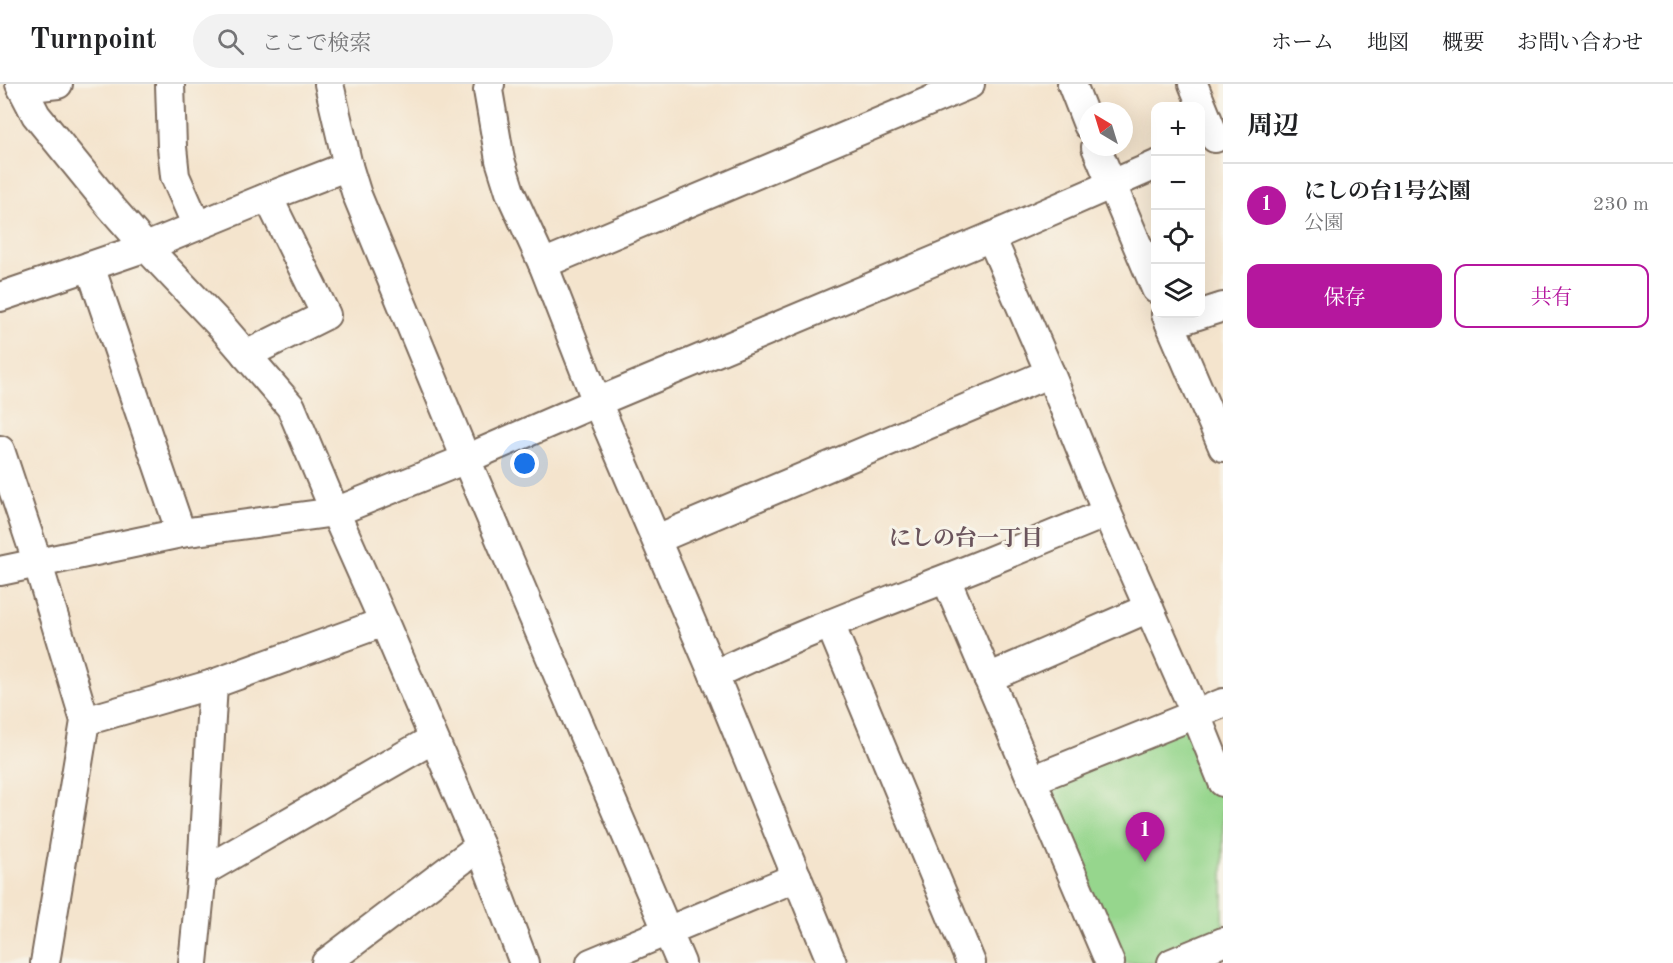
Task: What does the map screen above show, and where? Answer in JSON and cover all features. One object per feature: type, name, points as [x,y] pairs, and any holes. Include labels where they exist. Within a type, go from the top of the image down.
[{"type":"street","points":[[58,84],[21,86],[36,115],[67,155],[147,248],[223,328],[291,407],[480,846],[524,963]]},
{"type":"street","points":[[170,84],[175,176],[197,226]]},
{"type":"street","points":[[329,84],[357,195],[466,459],[681,963]]},
{"type":"street","points":[[490,84],[488,90],[500,160],[510,192],[543,264],[597,402],[714,675],[832,963]]},
{"type":"street","points":[[543,264],[970,84]]},
{"type":"street","points":[[1072,84],[1079,102]]},
{"type":"street","points":[[1193,84],[1213,139]]},
{"type":"street","points":[[1100,156],[1151,280]]},
{"type":"street","points":[[0,297],[147,248],[348,166]]},
{"type":"street","points":[[0,571],[181,533],[335,512],[991,237],[1151,167]]},
{"type":"street","points":[[246,355],[326,315],[268,197]]},
{"type":"street","points":[[991,237],[1223,782]]},
{"type":"street","points":[[90,266],[181,533]]},
{"type":"street","points":[[1223,308],[1168,319],[1223,447]]},
{"type":"street","points":[[657,539],[1050,373]]},
{"type":"street","points":[[0,450],[38,564],[85,721],[45,963]]},
{"type":"street","points":[[714,675],[753,656],[1107,513]]},
{"type":"street","points":[[946,579],[1110,963]]},
{"type":"street","points":[[988,678],[1149,608]]},
{"type":"street","points":[[85,721],[213,684],[384,622]]},
{"type":"street","points":[[831,624],[971,963]]},
{"type":"street","points":[[193,963],[202,872],[213,684]]},
{"type":"street","points":[[1032,780],[1223,703]]},
{"type":"street","points":[[202,872],[433,739]]},
{"type":"street","points":[[326,963],[480,846]]},
{"type":"street","points":[[591,963],[797,877]]},
{"type":"street","points":[[1172,963],[1223,942]]},
{"type":"green space","points":[[1196,715],[1223,782],[1223,942],[1172,963],[1110,963],[1032,780]]},
{"type":"place","name":"にしの台1号公園","points":[[1145,862]]},
{"type":"district","name":"にしの台一丁目","points":[[966,537]]}]
